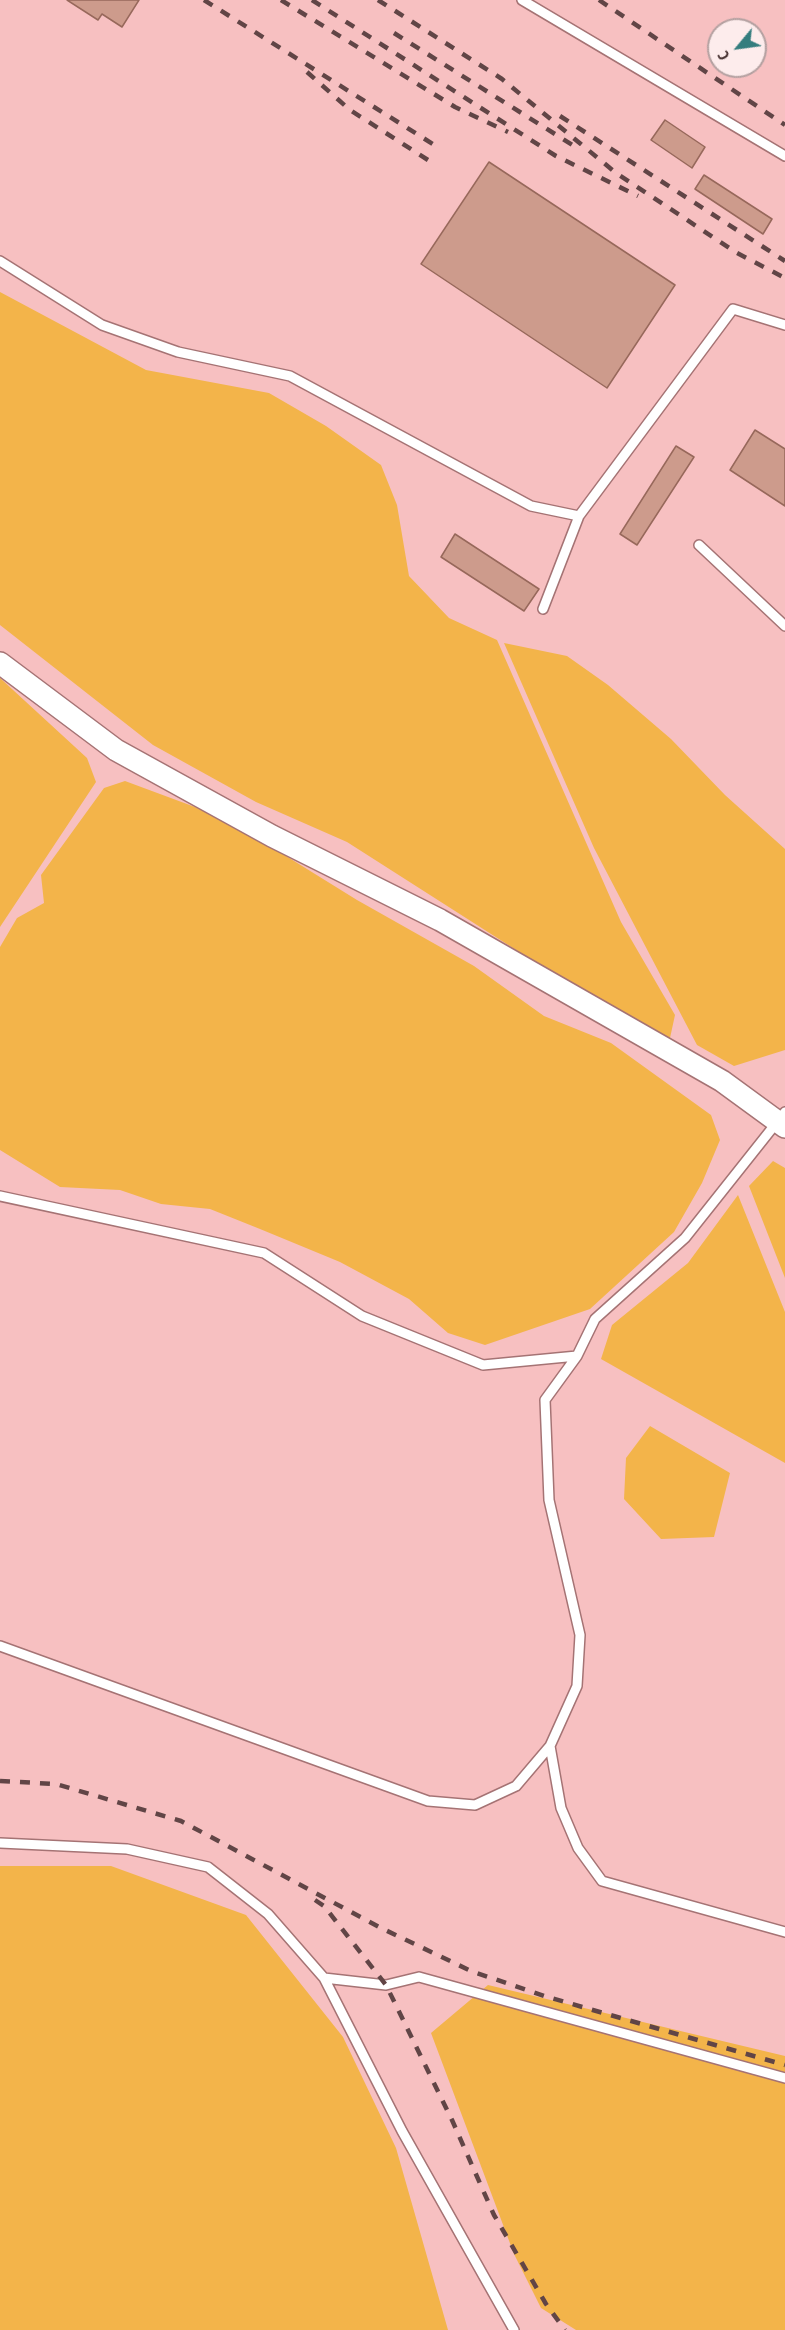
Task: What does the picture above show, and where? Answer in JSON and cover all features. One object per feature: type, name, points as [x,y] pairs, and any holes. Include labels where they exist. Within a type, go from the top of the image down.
[{"type":"street","points":[[0,663],[116,750],[272,836],[440,920],[722,1081],[782,1120]]},
{"type":"lane","points":[[522,0],[785,156]]},
{"type":"lane","points":[[0,261],[102,325],[178,352],[290,376],[531,506],[579,516]]},
{"type":"lane","points":[[543,609],[579,516],[733,309],[785,325]]},
{"type":"lane","points":[[699,545],[785,626]]},
{"type":"lane","points":[[0,1646],[428,1801],[475,1806],[516,1786],[550,1746],[577,1686],[580,1635],[549,1500],[545,1400],[577,1356],[595,1319],[685,1238],[782,1120]]},
{"type":"lane","points":[[0,1196],[264,1253],[362,1316],[483,1365],[577,1356]]},
{"type":"lane","points":[[550,1746],[561,1808],[578,1848],[602,1881],[785,1932]]},
{"type":"lane","points":[[0,1843],[127,1849],[208,1867],[268,1914],[324,1978],[402,2131],[514,2330]]},
{"type":"lane","points":[[324,1978],[386,1985],[418,1977],[785,2078]]},
{"type":"shaded area","points":[[0,292],[146,370],[269,393],[326,426],[381,465],[397,505],[409,576],[449,618],[497,640],[621,922],[675,1015],[670,1038],[621,1017],[347,842],[256,802],[153,745],[0,625]]},
{"type":"shaded area","points":[[504,643],[567,656],[608,685],[671,739],[725,795],[785,849],[785,1050],[734,1066],[697,1045],[594,848]]},
{"type":"shaded area","points":[[0,678],[87,758],[96,782],[0,927]]},
{"type":"shaded area","points":[[125,781],[195,807],[244,830],[357,900],[474,966],[544,1016],[611,1043],[711,1115],[720,1140],[702,1183],[674,1232],[590,1309],[485,1345],[448,1333],[409,1299],[340,1262],[260,1229],[210,1209],[161,1204],[120,1190],[60,1187],[0,1150],[0,947],[17,918],[44,903],[41,875],[104,788]]},
{"type":"shaded area","points":[[773,1161],[785,1168],[785,1278],[749,1186]]},
{"type":"shaded area","points":[[738,1195],[785,1312],[785,1463],[601,1359],[612,1325],[688,1263]]},
{"type":"shaded area","points":[[650,1426],[730,1473],[714,1537],[661,1539],[624,1499],[626,1458]]},
{"type":"shaded area","points":[[0,1866],[111,1866],[246,1915],[343,2037],[396,2148],[448,2330],[0,2330]]},
{"type":"shaded area","points":[[488,1985],[785,2056],[785,2330],[576,2330],[541,2308],[514,2254],[431,2033]]},
{"type":"building","points":[[67,0],[139,0],[122,27],[102,14],[98,20]]},
{"type":"building","points":[[665,120],[705,147],[692,168],[651,140]]},
{"type":"building","points":[[489,162],[675,285],[607,388],[421,264]]},
{"type":"building","points":[[704,175],[772,219],[763,234],[695,189]]},
{"type":"building","points":[[755,430],[785,449],[785,506],[730,470]]},
{"type":"building","points":[[676,446],[694,457],[637,545],[620,534]]},
{"type":"building","points":[[455,534],[539,589],[524,611],[441,557]]},
{"type":"railway","points":[[204,0],[436,146]]},
{"type":"railway","points":[[281,0],[455,107],[508,132]]},
{"type":"railway","points":[[312,0],[556,156],[638,196]]},
{"type":"railway","points":[[378,0],[502,79],[616,173],[737,253],[785,278]]},
{"type":"railway","points":[[599,0],[785,125]]},
{"type":"railway","points":[[394,33],[574,146]]},
{"type":"railway","points":[[307,72],[350,110],[428,160]]},
{"type":"railway","points":[[560,116],[785,261]]},
{"type":"railway","points":[[0,1781],[56,1784],[181,1821],[381,1928],[471,1971],[544,1996],[785,2065]]},
{"type":"railway","points":[[315,1900],[324,1906],[386,1985],[452,2120],[494,2215],[546,2304],[565,2330]]}]
